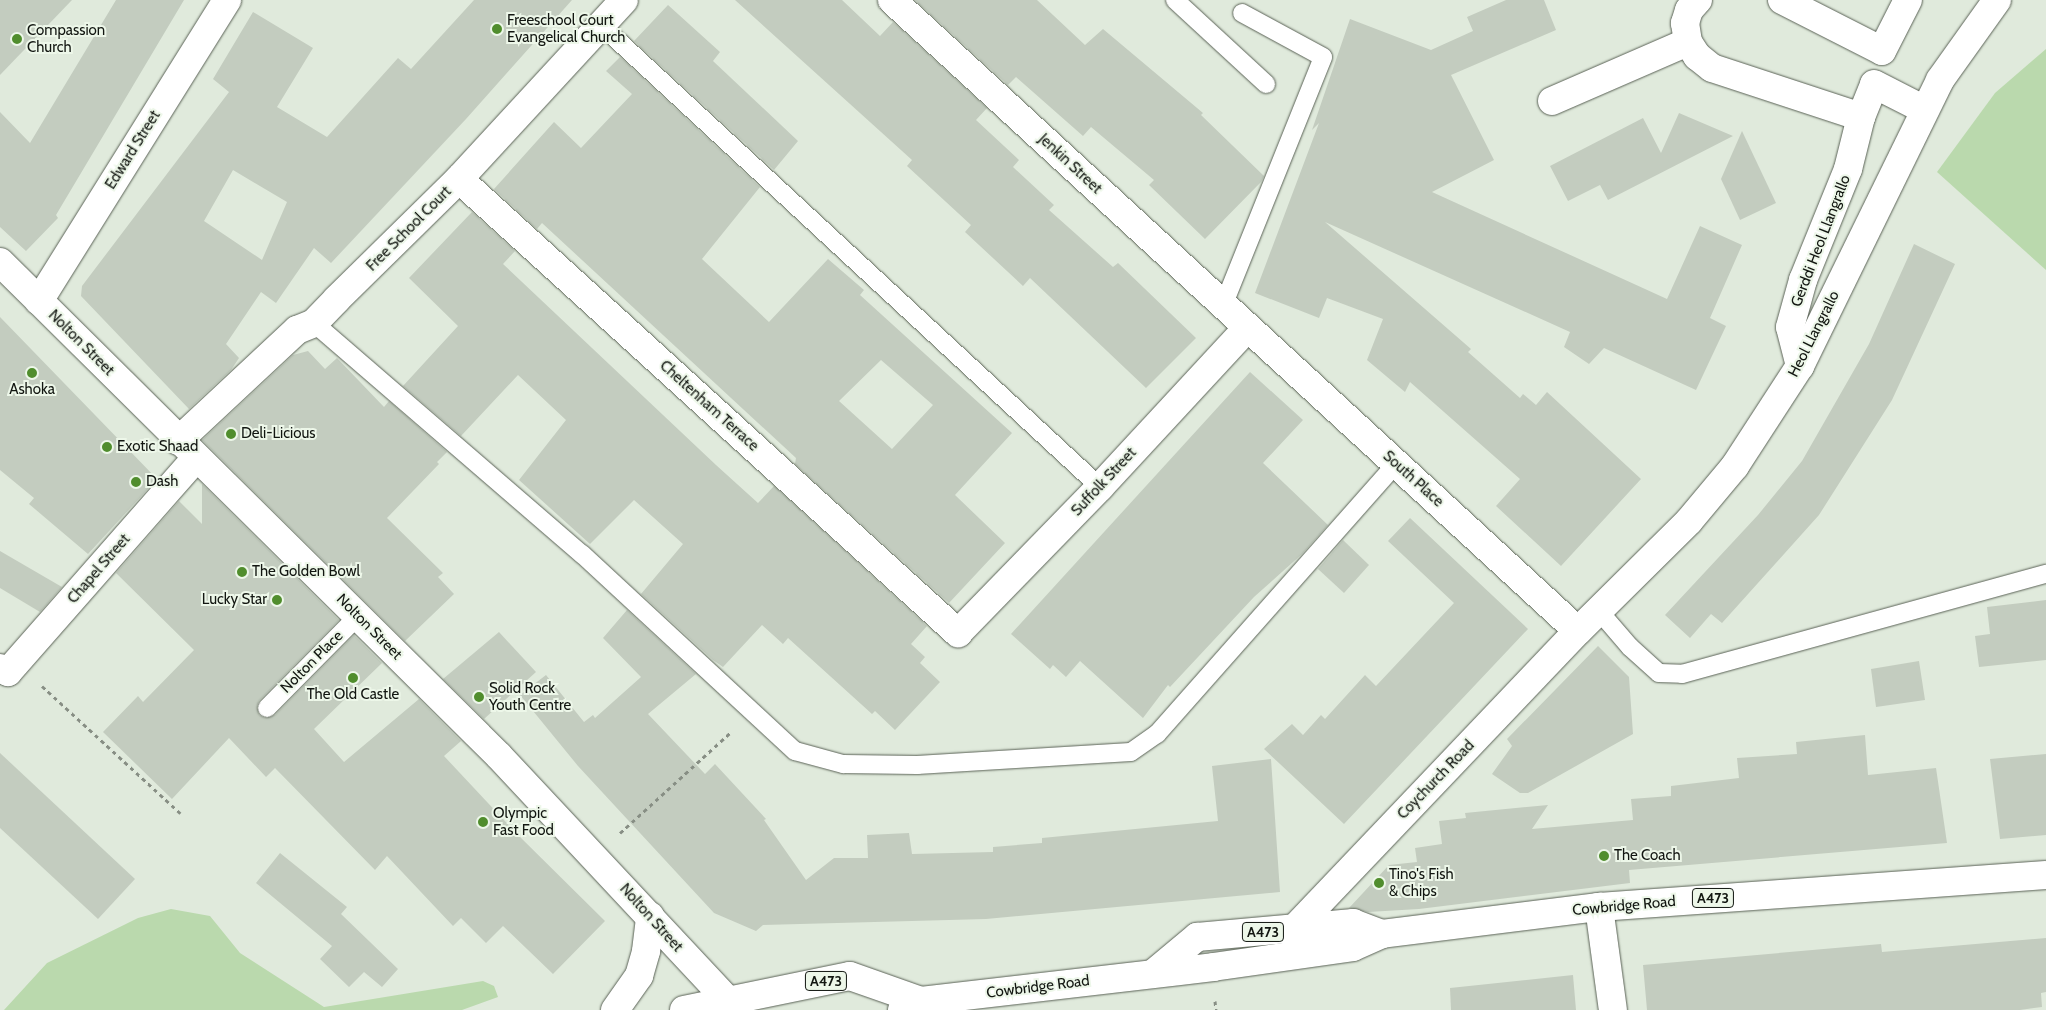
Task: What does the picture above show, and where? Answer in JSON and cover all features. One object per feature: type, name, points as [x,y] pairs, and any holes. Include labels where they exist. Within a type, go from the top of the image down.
[{"type":"street","name":"Edward Street","points":[[39,301],[227,0]]},
{"type":"street","name":"Free School Court","points":[[187,450],[297,330],[314,323],[459,179],[624,0]]},
{"type":"street","name":"Jenkin Street","points":[[892,0],[1247,328]]},
{"type":"street","points":[[1698,0],[1689,10],[1685,23],[1688,42],[1697,56],[1712,68],[1861,117]]},
{"type":"street","points":[[1782,0],[1882,51],[1908,0]]},
{"type":"street","name":"Heol Llangrallo","points":[[1578,631],[1689,521],[1729,473],[1800,366],[1925,110],[1966,40],[1997,0]]},
{"type":"street","points":[[1552,101],[1688,42]]},
{"type":"street","name":"Gerddi Heol Llangrallo","points":[[1800,366],[1790,328],[1803,280],[1848,169],[1861,117],[1874,84],[1882,51]]},
{"type":"street","points":[[1874,84],[1925,110]]},
{"type":"street","name":"Cheltenham Terrace","points":[[459,179],[958,633]]},
{"type":"street","name":"Nolton Street","points":[[0,262],[187,450],[358,616],[596,856],[732,1006]]},
{"type":"street","name":"Suffolk Street","points":[[958,633],[1100,487],[1247,328]]},
{"type":"street","name":"South Place","points":[[1247,328],[1397,463],[1578,631]]},
{"type":"street","name":"Chapel Street","points":[[8,665],[187,450]]},
{"type":"street","name":"Coychurch Road","points":[[1293,930],[1578,631]]},
{"type":"street","name":"Cowbridge Road","points":[[732,1006],[850,976],[912,1007],[1155,972],[1353,947],[1382,934],[1599,907],[2046,875]]},
{"type":"street","points":[[1599,907],[1613,1010]]},
{"type":"street","points":[[615,1010],[639,976],[646,951],[650,916]]},
{"type":"street","name":"Cowbridge Road","points":[[1155,972],[1197,937],[1293,930],[1353,923],[1382,934]]},
{"type":"street","name":"A473","points":[[684,1010],[732,1006]]},
{"type":"lane","points":[[1174,0],[1266,84]]},
{"type":"lane","points":[[1224,306],[1323,57],[1242,13]]},
{"type":"lane","points":[[601,26],[1100,487]]},
{"type":"lane","points":[[314,323],[582,554],[795,751],[843,764],[917,764],[1131,752],[1157,734],[1397,463]]},
{"type":"lane","points":[[1599,610],[1630,647],[1659,673],[1682,674],[2046,574]]},
{"type":"lane","name":"Nolton Place","points":[[267,708],[358,616]]},
{"type":"path","points":[[8,665],[180,813]]},
{"type":"path","points":[[596,856],[753,712]]},
{"type":"green space","points":[[2046,49],[2046,270],[1937,172],[1995,93]]},
{"type":"green space","points":[[171,909],[210,916],[240,953],[324,1007],[483,981],[494,986],[498,997],[462,1010],[4,1010],[47,963],[138,918]]},
{"type":"building","name":"Compassion Church","points":[[0,0],[72,0],[0,75]]},
{"type":"building","points":[[116,0],[184,0],[56,215],[58,218],[26,251],[0,227],[0,112],[30,143]]},
{"type":"building","points":[[474,0],[572,0],[466,119],[331,263],[314,248],[276,303],[261,292],[226,344],[239,358],[231,370],[189,409],[81,296],[82,286],[229,92],[213,79],[253,12],[313,48],[277,107],[327,137],[398,58],[411,69]],"holes":[[[233,170],[287,202],[262,260],[204,221]]]},
{"type":"building","points":[[735,0],[842,0],[880,36],[893,22],[987,108],[976,120],[1019,160],[1013,167],[1054,205],[1049,210],[1113,267],[1118,263],[1196,338],[1146,388],[1030,278],[1023,286],[965,232],[971,225],[907,166],[912,160]]},
{"type":"building","points":[[915,0],[1037,0],[1085,45],[1103,29],[1203,113],[1201,115],[1264,176],[1261,182],[1205,239],[1149,185],[1154,180],[1091,127],[1083,136],[1016,77],[1008,85]]},
{"type":"building","points":[[1506,0],[1544,0],[1556,30],[1451,75],[1494,160],[1432,192],[1667,299],[1700,226],[1742,245],[1710,318],[1726,326],[1696,390],[1604,348],[1589,364],[1564,347],[1570,332],[1325,222],[1471,349],[1468,352],[1520,398],[1523,394],[1536,405],[1547,392],[1641,479],[1561,566],[1496,506],[1520,479],[1410,382],[1405,392],[1367,360],[1383,319],[1327,298],[1319,318],[1255,293],[1319,123],[1312,130],[1350,19],[1431,50],[1473,31],[1467,17]]},
{"type":"building","points":[[668,5],[720,52],[713,61],[798,141],[774,170],[634,41]]},
{"type":"building","points":[[620,57],[760,187],[702,259],[769,322],[828,259],[864,290],[860,295],[1012,433],[955,495],[1005,543],[949,603],[795,464],[796,458],[542,223],[537,229],[494,189],[554,122],[581,148],[632,94],[606,71]],"holes":[[[881,360],[933,405],[892,449],[839,401]]]},
{"type":"building","points":[[1679,113],[1733,136],[1608,200],[1600,185],[1568,201],[1550,166],[1643,118],[1661,153]]},
{"type":"building","points":[[1742,131],[1776,203],[1740,220],[1721,179]]},
{"type":"building","points":[[472,212],[515,251],[503,264],[716,465],[758,503],[774,486],[927,626],[911,644],[925,657],[920,663],[940,682],[895,730],[875,711],[872,714],[788,638],[783,644],[762,625],[723,667],[713,660],[641,594],[683,544],[634,500],[590,544],[519,480],[566,420],[518,375],[461,436],[403,386],[458,326],[409,278]]},
{"type":"building","points":[[1914,244],[1955,264],[1892,400],[1819,515],[1722,623],[1711,614],[1690,638],[1665,615],[1758,515],[1802,461],[1869,344]]},
{"type":"building","points":[[0,317],[157,479],[88,554],[29,504],[34,498],[0,470]]},
{"type":"building","points":[[308,351],[325,369],[337,358],[384,407],[389,401],[447,452],[437,462],[439,464],[387,518],[443,573],[438,577],[454,594],[405,641],[202,440],[293,355]]},
{"type":"building","points":[[1250,372],[1303,420],[1263,463],[1328,525],[1302,554],[1254,597],[1170,687],[1168,685],[1143,718],[1080,661],[1066,677],[1053,665],[1050,669],[1011,634]]},
{"type":"building","points":[[202,484],[339,620],[259,701],[257,706],[259,715],[265,718],[275,715],[354,635],[382,663],[314,729],[344,762],[419,699],[461,741],[444,756],[517,834],[605,921],[553,974],[503,926],[486,943],[461,918],[453,926],[387,856],[375,870],[275,768],[266,777],[229,738],[172,799],[103,732],[138,696],[143,702],[194,650],[116,573],[179,501],[202,524]]},
{"type":"building","points":[[1410,518],[1528,629],[1344,824],[1264,749],[1292,724],[1303,735],[1321,715],[1325,719],[1365,675],[1376,686],[1454,603],[1388,541]]},
{"type":"building","points":[[1343,540],[1369,565],[1344,593],[1318,569]]},
{"type":"building","points":[[0,551],[62,587],[40,612],[0,588]]},
{"type":"building","points":[[2046,600],[2046,660],[1979,667],[1975,636],[1990,634],[1987,607]]},
{"type":"building","points":[[627,610],[696,674],[648,714],[705,774],[715,764],[766,819],[764,820],[806,880],[834,858],[868,858],[867,835],[909,833],[912,854],[993,852],[993,847],[1042,843],[1042,838],[1218,821],[1212,766],[1271,759],[1280,892],[986,919],[763,925],[756,931],[714,913],[578,766],[520,695],[546,675],[584,722],[593,715],[595,718],[641,677],[603,638]]},
{"type":"building","points":[[499,632],[536,672],[484,719],[443,679]]},
{"type":"building","points":[[1598,646],[1629,677],[1633,734],[1528,793],[1520,793],[1492,774],[1512,746],[1507,739]]},
{"type":"building","points":[[1919,661],[1925,700],[1876,707],[1871,669]]},
{"type":"building","points":[[1865,735],[1868,775],[1936,768],[1947,843],[1629,870],[1630,883],[1419,909],[1368,912],[1349,908],[1389,865],[1417,862],[1415,848],[1442,844],[1439,821],[1466,818],[1465,813],[1548,805],[1532,829],[1633,820],[1631,799],[1671,796],[1671,786],[1739,778],[1737,758],[1797,754],[1796,742]]},
{"type":"building","points":[[0,753],[135,879],[98,919],[0,828]]},
{"type":"building","points":[[2046,754],[2046,835],[2000,839],[1990,759]]},
{"type":"building","points":[[280,853],[347,907],[341,914],[398,969],[382,987],[364,972],[349,987],[320,959],[332,946],[256,883]]},
{"type":"building","points":[[2046,938],[2046,992],[2041,993],[2042,1007],[2020,1010],[1647,1010],[1643,965],[1881,944],[1882,952]]},
{"type":"building","points":[[1573,975],[1576,1010],[1451,1010],[1450,988]]},
{"type":"place","name":"Freeschool Court Evangelical Church","points":[[497,29]]},
{"type":"place","name":"Compassion Church","points":[[17,39]]},
{"type":"place","name":"Ashoka","points":[[32,373]]},
{"type":"place","name":"Deli-Licious","points":[[231,434]]},
{"type":"place","name":"Exotic Shaad","points":[[107,447]]},
{"type":"place","name":"Dash","points":[[136,482]]},
{"type":"place","name":"The Golden Bowl","points":[[242,572]]},
{"type":"place","name":"Lucky Star","points":[[277,600]]},
{"type":"place","name":"The Old Castle","points":[[353,678]]},
{"type":"place","name":"Solid Rock Youth Centre","points":[[479,697]]},
{"type":"place","name":"Olympic Fast Food","points":[[483,822]]},
{"type":"place","name":"The Coach","points":[[1604,856]]},
{"type":"place","name":"Tino's Fish & Chips","points":[[1379,883]]}]
